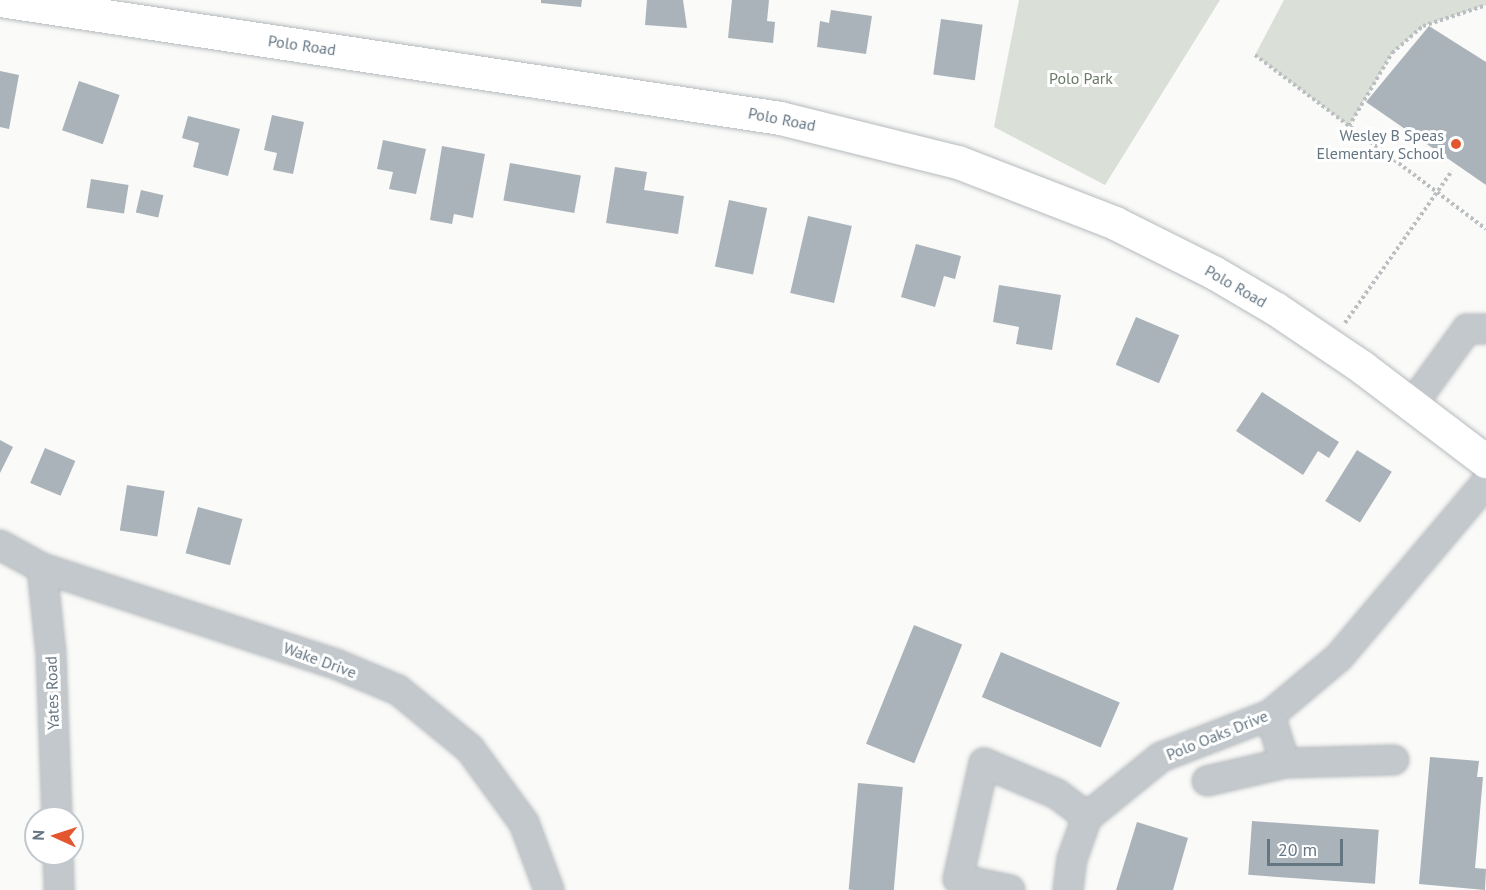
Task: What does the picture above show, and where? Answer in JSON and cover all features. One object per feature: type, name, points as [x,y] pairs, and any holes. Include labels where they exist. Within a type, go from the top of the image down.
[{"type":"main road","name":"Polo Road","points":[[0,0],[780,118],[894,144],[1014,182],[1115,223],[1222,278],[1329,345],[1486,461]]},
{"type":"street","points":[[1412,405],[1477,329]]},
{"type":"street","name":"Polo Oaks Drive","points":[[1068,890],[1072,859],[1088,817],[1161,757],[1270,715],[1339,657],[1486,483]]},
{"type":"street","name":"Wake Drive","points":[[0,545],[42,568],[338,665],[398,690],[470,749],[524,822],[549,890]]},
{"type":"street","name":"Yates Road","points":[[42,568],[51,654],[57,806]]},
{"type":"street","points":[[1270,715],[1285,763]]},
{"type":"street","points":[[1207,781],[1285,763],[1394,760]]},
{"type":"street","points":[[1010,890],[958,879],[984,763],[1057,794],[1088,817]]},
{"type":"street","points":[[58,866],[59,890]]},
{"type":"path","points":[[1348,126],[1392,54],[1423,26],[1486,5]]},
{"type":"path","points":[[1255,55],[1486,229]]},
{"type":"path","points":[[1329,345],[1452,171]]},
{"type":"green space","name":"Polo Park","points":[[1019,0],[1220,0],[1105,185],[994,127]]},
{"type":"green space","points":[[1284,0],[1486,0],[1486,5],[1423,26],[1392,53],[1349,126],[1255,55]]},
{"type":"building","points":[[541,0],[582,0],[581,7],[541,3]]},
{"type":"building","points":[[647,0],[683,0],[687,28],[645,25]]},
{"type":"building","points":[[732,0],[769,0],[767,21],[775,22],[773,43],[728,38]]},
{"type":"building","points":[[831,10],[872,16],[866,54],[817,47],[820,21],[829,23]]},
{"type":"building","points":[[941,19],[983,25],[975,80],[933,74]]},
{"type":"building","name":"Wesley B Speas Elementary School","points":[[1429,26],[1486,62],[1486,185],[1366,102]]},
{"type":"building","points":[[0,71],[19,75],[9,129],[0,127]]},
{"type":"building","points":[[79,81],[120,95],[103,144],[62,130]]},
{"type":"building","points":[[272,115],[304,122],[293,174],[273,170],[277,153],[264,150]]},
{"type":"building","points":[[188,116],[240,129],[228,176],[193,167],[199,143],[182,138]]},
{"type":"building","points":[[383,140],[426,149],[416,194],[389,189],[393,172],[377,169]]},
{"type":"building","points":[[442,146],[485,154],[473,218],[454,214],[452,224],[430,220]]},
{"type":"building","points":[[510,163],[581,176],[574,213],[503,200]]},
{"type":"building","points":[[615,167],[647,172],[644,190],[684,196],[678,234],[606,223]]},
{"type":"building","points":[[91,179],[129,185],[124,214],[86,208]]},
{"type":"building","points":[[141,190],[163,195],[158,218],[136,212]]},
{"type":"building","points":[[729,200],[767,208],[753,275],[715,267]]},
{"type":"building","points":[[808,216],[852,226],[834,303],[790,293]]},
{"type":"building","points":[[916,244],[961,256],[955,279],[944,276],[935,307],[901,297]]},
{"type":"building","points":[[999,285],[1061,295],[1052,350],[1016,344],[1019,327],[993,322]]},
{"type":"building","points":[[1136,317],[1179,335],[1159,383],[1116,365]]},
{"type":"building","points":[[1262,392],[1339,442],[1329,458],[1318,451],[1303,475],[1236,431]]},
{"type":"building","points":[[0,440],[13,447],[0,473]]},
{"type":"building","points":[[45,448],[75,461],[61,496],[30,483]]},
{"type":"building","points":[[1357,450],[1392,472],[1360,523],[1325,501]]},
{"type":"building","points":[[127,485],[165,491],[157,536],[120,530]]},
{"type":"building","points":[[198,507],[242,519],[230,565],[186,553]]},
{"type":"building","points":[[914,625],[962,644],[914,763],[866,744]]},
{"type":"building","points":[[1001,652],[1120,702],[1101,748],[982,697]]},
{"type":"building","points":[[1430,757],[1479,761],[1477,777],[1483,777],[1475,868],[1486,869],[1485,890],[1419,884]]},
{"type":"building","points":[[858,783],[903,787],[894,890],[849,890]]},
{"type":"building","points":[[1252,821],[1379,830],[1375,884],[1248,875]]},
{"type":"building","points":[[1137,822],[1188,838],[1173,890],[1116,890]]},
{"type":"place","name":"Wesley B Speas Elementary School","points":[[1456,144]]}]
